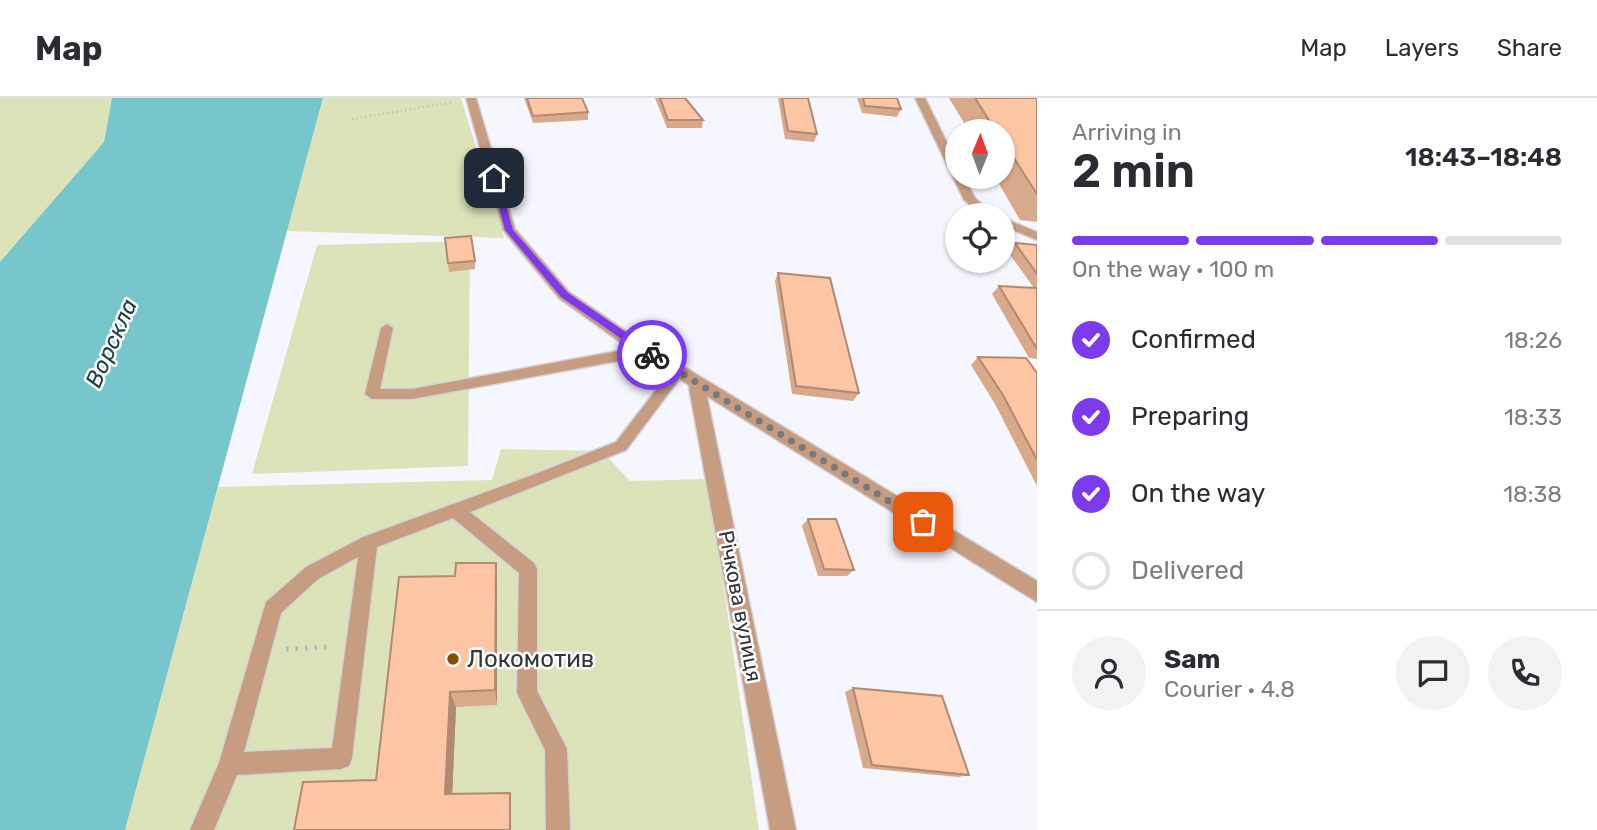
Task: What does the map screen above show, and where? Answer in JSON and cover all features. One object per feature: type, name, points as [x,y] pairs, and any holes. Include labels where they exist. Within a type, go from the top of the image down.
[{"type":"street","points":[[920,98],[945,149]]},
{"type":"street","points":[[471,99],[509,230],[564,295],[645,351],[1037,592]]},
{"type":"street","points":[[1015,227],[1037,236]]},
{"type":"street","name":"Річкова вулиця","points":[[696,382],[783,830]]},
{"type":"lane","points":[[387,328],[372,394],[412,394],[645,351]]},
{"type":"lane","points":[[202,830],[230,764],[273,608],[312,573],[369,542],[544,478],[621,446],[678,371]]},
{"type":"lane","points":[[455,510],[528,569],[527,693],[556,749],[558,830]]},
{"type":"lane","points":[[230,764],[341,758],[369,542]]},
{"type":"path","points":[[352,119],[471,99]]},
{"type":"path","points":[[261,650],[355,646]]},
{"type":"green space","points":[[0,98],[112,98],[104,142],[0,262]]},
{"type":"green space","points":[[323,98],[461,98],[504,238],[287,231]]},
{"type":"green space","points":[[470,241],[468,466],[252,474],[317,245]]},
{"type":"green space","name":"Локомотив","points":[[501,449],[602,451],[630,481],[708,479],[759,830],[125,830],[218,487],[492,480]]},
{"type":"water","name":"Ворскла","points":[[112,98],[323,98],[125,830],[0,830],[0,262],[104,142]]},
{"type":"building","points":[[527,98],[582,98],[588,112],[533,116]]},
{"type":"building","points":[[660,98],[685,98],[703,120],[668,120]]},
{"type":"building","points":[[782,98],[808,98],[817,134],[788,131]]},
{"type":"building","points":[[863,98],[897,98],[901,109],[865,106]]},
{"type":"building","points":[[975,98],[1037,98],[1037,194],[1015,160],[1015,119],[988,119]]},
{"type":"building","points":[[471,236],[475,261],[448,263],[445,238]]},
{"type":"building","points":[[1015,243],[1037,245],[1037,274]]},
{"type":"building","points":[[778,273],[830,278],[859,393],[796,386]]},
{"type":"building","points":[[999,286],[1037,288],[1037,349]]},
{"type":"building","points":[[978,357],[1026,358],[1037,373],[1037,460],[1003,395]]},
{"type":"building","points":[[808,519],[836,519],[854,570],[824,569]]},
{"type":"building","points":[[456,563],[496,563],[495,690],[450,692],[445,794],[510,793],[510,830],[294,830],[303,782],[376,780],[399,577],[455,576]]},
{"type":"building","points":[[853,688],[942,696],[969,775],[872,765]]},
{"type":"way so far","points":[[652,355],[923,522]]},
{"type":"place","name":"Локомотив","points":[[453,659]]},
{"type":"route","points":[[494,178],[509,230],[564,295],[652,355]]}]
